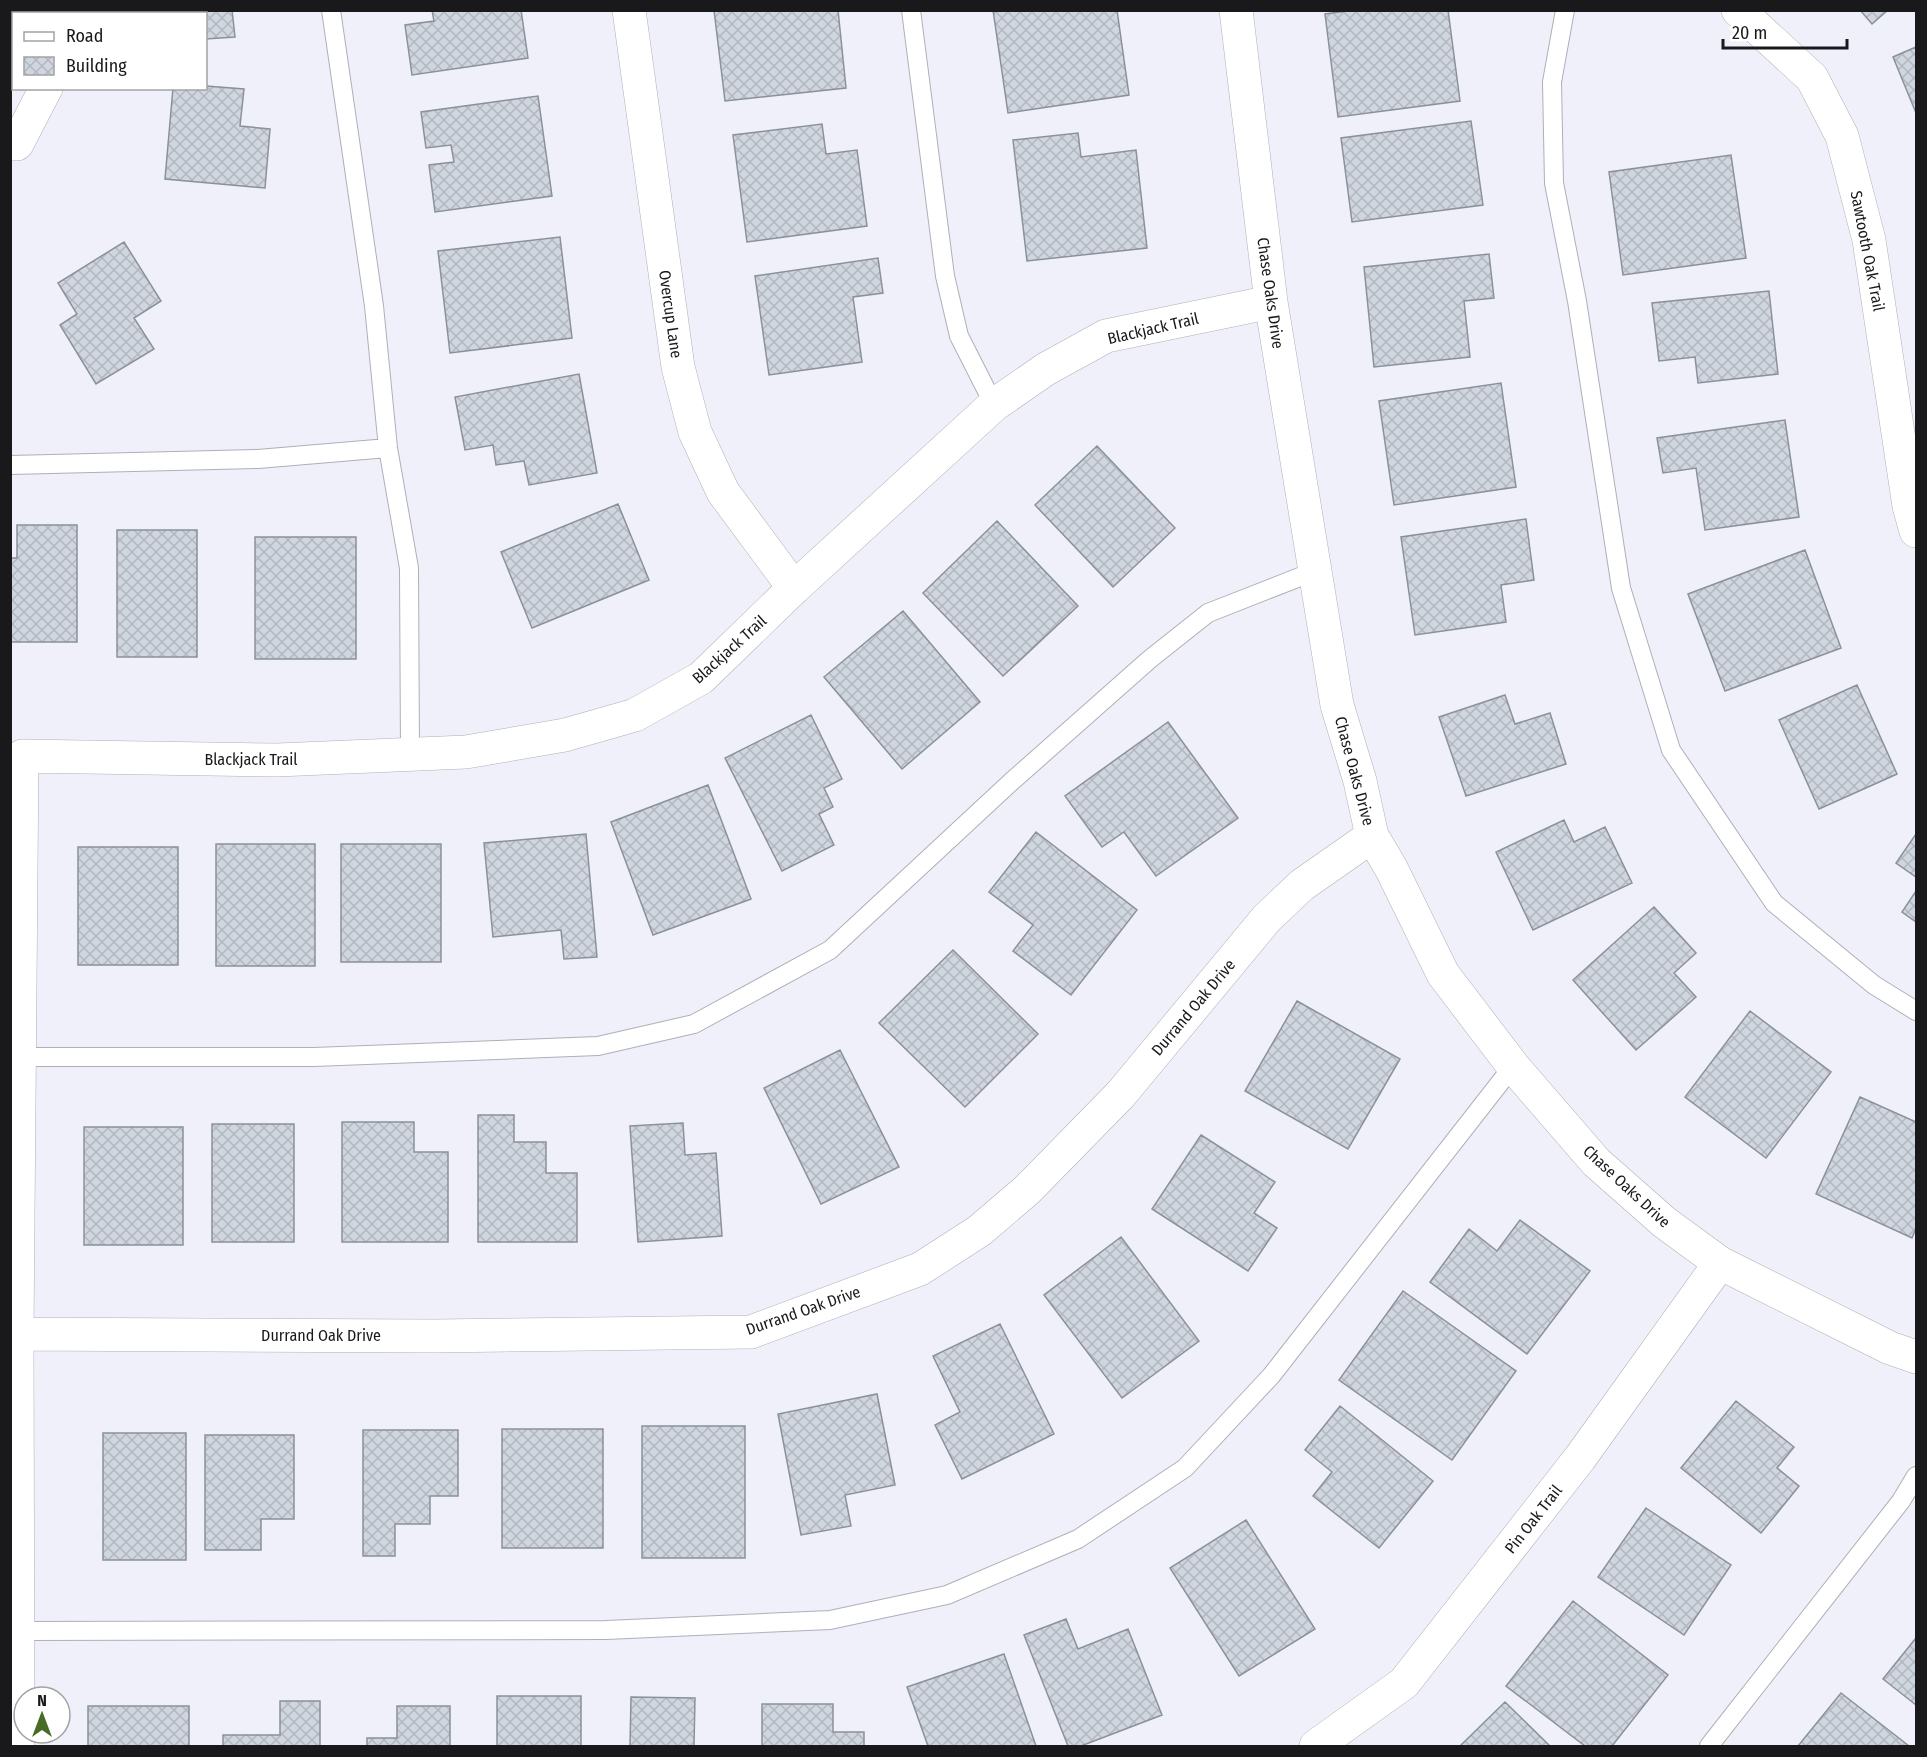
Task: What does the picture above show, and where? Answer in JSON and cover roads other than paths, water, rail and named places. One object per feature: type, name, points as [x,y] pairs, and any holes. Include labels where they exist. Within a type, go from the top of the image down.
[{"type":"street","name":"Overcup Lane","points":[[629,10],[678,367],[695,432],[723,492],[794,588]]},
{"type":"street","name":"Chase Oaks Drive","points":[[1236,10],[1271,302],[1337,705],[1360,781],[1372,836],[1391,868],[1443,975],[1513,1066],[1596,1162],[1664,1222],[1720,1263],[1890,1348],[1917,1357]]},
{"type":"street","name":"Sawtooth Oak Trail","points":[[1738,10],[1812,78],[1842,136],[1869,240],[1909,506],[1917,531]]},
{"type":"street","points":[[17,144],[45,90]]},
{"type":"street","name":"Blackjack Trail","points":[[20,1057],[22,756],[277,760],[466,752],[565,735],[635,716],[701,678],[794,588],[994,405],[1046,369],[1106,336],[1271,302]]},
{"type":"street","name":"Durrand Oak Drive","points":[[14,1334],[435,1336],[751,1332],[920,1269],[979,1231],[1019,1197],[1121,1094],[1267,918],[1302,885],[1372,836]]},
{"type":"street","points":[[18,1746],[14,1334],[20,1057]]},
{"type":"street","name":"Pin Oak Trail","points":[[1316,1746],[1404,1683],[1580,1458],[1720,1263]]},
{"type":"lane","points":[[331,10],[374,306],[388,448],[409,568],[410,754]]},
{"type":"lane","points":[[911,10],[945,276],[959,336],[994,405]]},
{"type":"lane","points":[[1565,10],[1552,82],[1554,183],[1577,301],[1621,588],[1671,750],[1774,903],[1874,985],[1917,1011]]},
{"type":"lane","points":[[10,465],[258,459],[388,448]]},
{"type":"lane","points":[[20,1057],[314,1057],[586,1047],[694,1024],[830,950],[1150,659],[1208,613],[1315,571]]},
{"type":"lane","points":[[18,1631],[618,1629],[830,1620],[947,1595],[1078,1539],[1185,1468],[1271,1376],[1513,1066]]},
{"type":"lane","points":[[1709,1746],[1901,1502],[1917,1476]]}]
